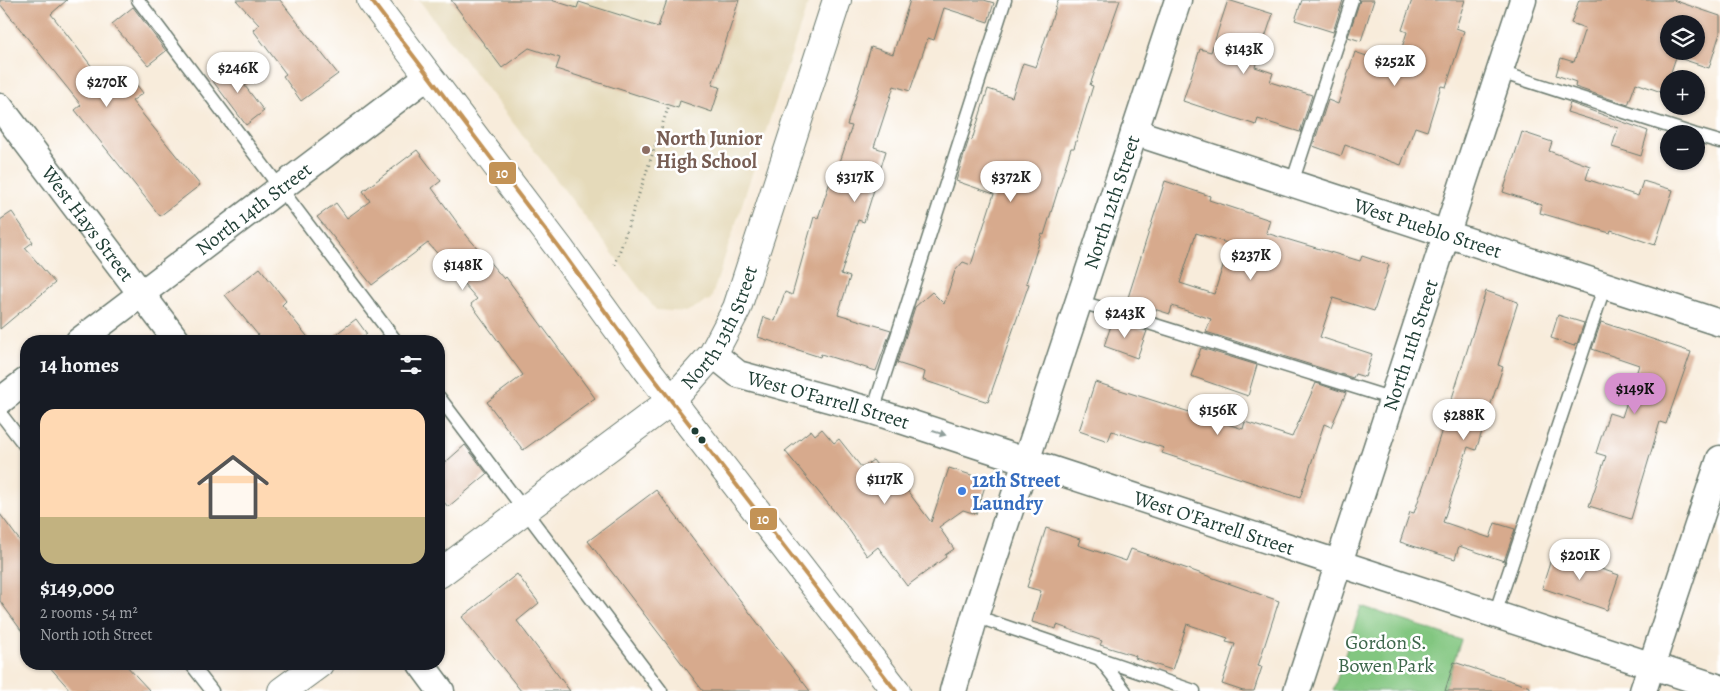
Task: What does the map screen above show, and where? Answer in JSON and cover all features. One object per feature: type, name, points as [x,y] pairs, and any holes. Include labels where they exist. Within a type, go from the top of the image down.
[{"type":"street","points":[[371,0],[672,400],[896,691]]},
{"type":"street","name":"North 13th Street","points":[[445,570],[672,400],[712,354],[737,308],[837,0]]},
{"type":"street","name":"North 12th Street","points":[[953,691],[975,616],[1178,0]]},
{"type":"street","name":"North 11th Street","points":[[1297,691],[1523,0]]},
{"type":"street","name":"North 14th Street","points":[[87,335],[428,76]]},
{"type":"street","name":"West Hays Street","points":[[0,107],[172,335]]},
{"type":"street","name":"West Pueblo Street","points":[[1134,132],[1720,323]]},
{"type":"street","name":"West O'Farrell Street","points":[[712,354],[738,374],[873,412],[1720,688]]},
{"type":"street","points":[[0,401],[20,386]]},
{"type":"street","points":[[1643,691],[1713,501],[1720,459]]},
{"type":"street","points":[[282,691],[310,670]]},
{"type":"street","points":[[425,670],[441,691]]},
{"type":"lane","points":[[138,0],[391,335]]},
{"type":"lane","points":[[873,412],[1005,0]]},
{"type":"lane","points":[[1292,183],[1352,0]]},
{"type":"lane","points":[[1500,72],[1667,125]]},
{"type":"lane","points":[[1705,137],[1720,142]]},
{"type":"lane","points":[[1495,614],[1605,285]]},
{"type":"lane","points":[[1078,301],[1392,399]]},
{"type":"lane","points":[[445,405],[661,691]]},
{"type":"lane","points":[[0,413],[20,439]]},
{"type":"lane","points":[[975,616],[1194,691]]},
{"type":"lane","points":[[1099,658],[1125,691]]},
{"type":"lane","points":[[196,670],[212,691]]},
{"type":"path","points":[[615,265],[669,105]]},
{"type":"shaded area","name":"North Junior High School","points":[[419,0],[809,0],[711,299],[686,312],[656,310]]},
{"type":"green space","name":"Gordon S. Bowen Park","points":[[1361,606],[1461,640],[1444,691],[1333,691]]},
{"type":"building","points":[[0,0],[67,0],[51,14],[107,86],[126,71],[143,93],[132,101],[200,185],[160,216],[75,110],[81,105],[0,4]]},
{"type":"building","points":[[236,0],[280,0],[338,74],[301,101],[283,76],[286,74],[253,30],[259,25]]},
{"type":"building","points":[[451,0],[551,0],[577,8],[579,2],[658,27],[667,0],[739,0],[712,85],[720,87],[712,112],[680,101],[678,108],[556,69],[560,58],[529,48],[502,68]]},
{"type":"building","points":[[910,0],[984,0],[994,3],[988,22],[944,8],[934,40],[928,38],[910,91],[894,86],[874,147],[886,151],[864,222],[858,220],[841,274],[850,277],[838,314],[891,330],[876,371],[821,354],[820,357],[758,337],[764,317],[775,321],[785,292],[792,295],[814,217],[818,218],[831,179],[834,180],[852,126],[847,125],[871,47],[893,54]]},
{"type":"building","points":[[1058,0],[1120,0],[1090,85],[1093,86],[1074,148],[1071,148],[1044,235],[1042,234],[1026,283],[1029,284],[988,402],[923,380],[925,372],[897,363],[915,307],[932,292],[944,304],[955,271],[963,262],[971,265],[994,194],[956,181],[969,139],[972,140],[988,89],[1012,97],[1023,63],[1036,67]]},
{"type":"building","points":[[1228,0],[1273,14],[1255,67],[1273,73],[1270,82],[1312,95],[1300,132],[1258,119],[1256,125],[1183,101],[1200,49],[1211,52]]},
{"type":"building","points":[[1302,0],[1343,0],[1333,32],[1295,20]]},
{"type":"building","points":[[1360,0],[1374,0],[1361,41],[1348,37]]},
{"type":"building","points":[[1412,0],[1465,0],[1456,28],[1464,31],[1446,87],[1441,86],[1427,131],[1415,127],[1401,165],[1345,145],[1341,156],[1313,146],[1328,100],[1338,104],[1355,52],[1396,66],[1407,32],[1402,30]]},
{"type":"building","points":[[1579,0],[1673,0],[1720,16],[1720,33],[1709,68],[1685,60],[1705,60],[1705,15],[1660,15],[1660,60],[1675,60],[1672,70],[1660,70],[1660,92],[1636,83],[1628,105],[1575,87],[1576,82],[1556,75],[1561,58],[1574,62],[1585,28],[1571,23]]},
{"type":"building","points":[[133,7],[166,51],[148,65],[112,24]]},
{"type":"building","points":[[231,64],[248,84],[245,86],[264,111],[246,125],[212,80]]},
{"type":"building","points":[[1570,103],[1648,131],[1641,156],[1612,147],[1618,128],[1567,112]]},
{"type":"building","points":[[1522,132],[1552,142],[1549,151],[1590,166],[1586,179],[1638,196],[1643,181],[1673,190],[1655,245],[1611,230],[1610,233],[1540,213],[1542,205],[1503,192]]},
{"type":"building","points":[[417,150],[441,181],[432,188],[467,236],[504,279],[506,277],[595,398],[523,450],[487,402],[523,375],[471,304],[477,299],[428,243],[372,285],[317,217],[336,203],[347,218],[370,201],[363,191]]},
{"type":"building","points":[[1165,181],[1210,196],[1209,200],[1270,220],[1266,233],[1360,261],[1362,256],[1389,265],[1374,311],[1333,298],[1320,337],[1372,354],[1365,377],[1355,374],[1353,378],[1206,332],[1211,319],[1172,306],[1170,314],[1154,309],[1152,316],[1125,307]],"holes":[[[1196,233],[1230,244],[1214,294],[1180,283]]]},
{"type":"building","points":[[12,212],[33,242],[25,248],[55,283],[0,329],[0,220]]},
{"type":"building","points":[[260,268],[286,301],[282,305],[306,335],[258,335],[225,295]]},
{"type":"building","points":[[1486,291],[1518,302],[1498,365],[1503,367],[1476,450],[1468,447],[1443,522],[1490,538],[1495,523],[1515,529],[1504,561],[1459,546],[1455,559],[1400,542],[1410,512],[1414,513],[1432,461]]},
{"type":"building","points":[[1558,315],[1584,323],[1577,344],[1575,343],[1574,346],[1551,338]]},
{"type":"building","points":[[356,319],[367,334],[366,335],[335,335]]},
{"type":"building","points":[[1113,320],[1147,331],[1137,358],[1104,346]]},
{"type":"building","points":[[1601,322],[1691,352],[1666,424],[1660,422],[1631,519],[1589,506],[1606,456],[1596,453],[1609,413],[1622,417],[1639,365],[1592,349]]},
{"type":"building","points":[[1201,348],[1257,365],[1248,396],[1191,376]]},
{"type":"building","points":[[1095,382],[1243,429],[1245,422],[1292,437],[1316,383],[1346,393],[1331,427],[1324,424],[1300,498],[1162,453],[1164,448],[1112,431],[1108,441],[1079,431]]},
{"type":"building","points":[[822,429],[834,443],[839,439],[862,468],[873,460],[896,490],[903,485],[931,522],[949,468],[987,480],[976,514],[963,510],[939,527],[954,549],[907,586],[878,547],[867,556],[847,527],[785,451],[811,430],[815,435]]},
{"type":"building","points":[[465,445],[487,474],[448,507],[445,503],[445,463]]},
{"type":"building","points":[[656,490],[810,691],[703,691],[588,541]]},
{"type":"building","points":[[0,514],[20,541],[20,629],[0,601]]},
{"type":"building","points":[[1046,528],[1080,539],[1078,545],[1126,561],[1131,549],[1279,601],[1258,666],[1262,667],[1254,691],[1243,691],[1222,684],[1235,644],[1226,642],[1228,638],[1187,624],[1172,670],[1100,645],[1102,641],[1057,625],[1056,629],[1032,622],[1041,591],[1027,587]]},
{"type":"building","points":[[1553,553],[1619,575],[1607,610],[1542,588]]},
{"type":"building","points":[[517,574],[539,603],[517,621],[570,691],[521,691],[462,617]]},
{"type":"building","points":[[1454,662],[1530,687],[1530,691],[1445,691]]},
{"type":"building","points":[[52,670],[131,670],[150,691],[71,691]]},
{"type":"transit line","name":"10","points":[[371,0],[560,249],[646,368],[896,691]]},
{"type":"place","name":"North Junior High School","points":[[646,150]]},
{"type":"place","name":"12th Street Laundry","points":[[962,491]]}]
